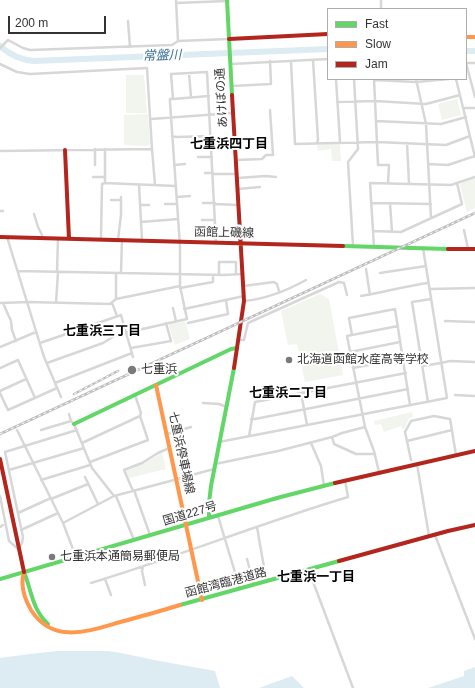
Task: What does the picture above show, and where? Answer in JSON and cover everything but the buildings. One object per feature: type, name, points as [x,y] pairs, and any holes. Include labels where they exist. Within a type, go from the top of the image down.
[{"type":"main road","name":"あけぼの通","points":[[210,518],[210,496],[237,348],[244,299],[227,1]]},
{"type":"main road","points":[[229,39],[327,34]]},
{"type":"main road","points":[[65,150],[69,239]]},
{"type":"main road","name":"函館上磯線","points":[[0,237],[475,249]]},
{"type":"main road","points":[[73,422],[135,395],[231,349],[237,348]]},
{"type":"main road","name":"七重浜停車場線","points":[[156,385],[202,600]]},
{"type":"main road","name":"国道227号","points":[[0,579],[278,498],[345,480],[475,451]]},
{"type":"main road","points":[[0,459],[24,572]]},
{"type":"main road","name":"函館湾臨港道路","points":[[24,572],[28,580],[31,598],[40,617],[51,627],[68,633],[86,633],[475,525]]},
{"type":"street","points":[[178,41],[176,2],[227,1]]},
{"type":"street","points":[[128,21],[130,47]]},
{"type":"street","points":[[0,48],[8,40],[30,50],[172,45],[178,41],[229,39]]},
{"type":"street","points":[[231,62],[327,59]]},
{"type":"street","points":[[313,60],[317,143]]},
{"type":"street","points":[[291,61],[295,144],[377,142],[446,145],[470,136]]},
{"type":"street","points":[[232,86],[271,84],[270,62]]},
{"type":"street","points":[[0,64],[17,72],[30,74],[147,68],[154,186]]},
{"type":"street","points":[[467,66],[474,87],[475,97]]},
{"type":"street","points":[[173,99],[171,74],[207,72],[216,243]]},
{"type":"street","points":[[189,73],[191,97]]},
{"type":"street","points":[[336,80],[340,142]]},
{"type":"street","points":[[353,246],[348,162],[358,149],[354,80]]},
{"type":"street","points":[[374,80],[378,164],[389,165],[388,183]]},
{"type":"street","points":[[395,80],[432,80]]},
{"type":"street","points":[[428,164],[448,165],[475,157],[456,80]]},
{"type":"street","points":[[416,81],[426,124],[431,218]]},
{"type":"street","points":[[337,102],[375,101],[426,104],[460,95]]},
{"type":"street","points":[[47,363],[103,343],[116,335],[186,319],[180,287],[180,242],[170,99],[209,96]]},
{"type":"street","points":[[463,108],[475,108]]},
{"type":"street","points":[[236,160],[262,159],[266,155],[273,154],[270,110]]},
{"type":"street","points":[[151,119],[233,113]]},
{"type":"street","points":[[376,121],[441,124],[466,117]]},
{"type":"street","points":[[172,136],[235,139]]},
{"type":"street","points":[[407,143],[409,183]]},
{"type":"street","points":[[95,149],[95,165]]},
{"type":"street","points":[[101,237],[102,184],[105,184],[105,149]]},
{"type":"street","points":[[0,151],[152,149]]},
{"type":"street","points":[[198,157],[212,157]]},
{"type":"street","points":[[174,165],[185,164]]},
{"type":"street","points":[[204,173],[276,177]]},
{"type":"street","points":[[93,176],[105,177]]},
{"type":"street","points":[[374,247],[370,182],[451,185],[475,177]]},
{"type":"street","points":[[373,231],[401,232],[462,204],[458,183]]},
{"type":"street","points":[[105,184],[176,186]]},
{"type":"street","points":[[139,185],[142,241]]},
{"type":"street","points":[[238,189],[260,188]]},
{"type":"street","points":[[120,273],[121,196]]},
{"type":"street","points":[[177,197],[190,196]]},
{"type":"street","points":[[111,200],[121,200]]},
{"type":"street","points":[[203,203],[238,204]]},
{"type":"street","points":[[372,203],[430,204]]},
{"type":"street","points":[[390,203],[392,232]]},
{"type":"street","points":[[166,204],[177,204]]},
{"type":"street","points":[[140,205],[149,205]]},
{"type":"street","points":[[34,214],[42,235]]},
{"type":"street","points":[[141,222],[178,219]]},
{"type":"street","points":[[202,220],[215,220]]},
{"type":"street","points":[[464,230],[468,249]]},
{"type":"street","points":[[7,237],[36,332],[61,397]]},
{"type":"street","points":[[56,303],[58,238]]},
{"type":"street","points":[[219,442],[447,398],[423,248]]},
{"type":"street","points":[[219,275],[219,262],[236,262],[236,274]]},
{"type":"street","points":[[380,274],[426,266]]},
{"type":"street","points":[[366,269],[370,295]]},
{"type":"street","points":[[18,271],[213,275],[242,274]]},
{"type":"street","points":[[116,273],[116,299]]},
{"type":"street","points":[[16,341],[11,321],[2,303],[27,302],[110,304],[116,299],[213,282],[213,275]]},
{"type":"street","points":[[184,309],[226,300],[256,300],[306,280]]},
{"type":"street","points":[[243,286],[274,282],[277,284],[279,291]]},
{"type":"street","points":[[238,340],[244,340],[248,323],[339,282],[344,283],[347,295]]},
{"type":"street","points":[[361,296],[391,291],[399,287],[428,282]]},
{"type":"street","points":[[430,289],[475,288]]},
{"type":"street","points":[[428,402],[412,302],[431,299]]},
{"type":"street","points":[[188,323],[228,314],[226,300]]},
{"type":"street","points":[[112,303],[117,316]]},
{"type":"street","points":[[173,308],[176,321]]},
{"type":"street","points":[[352,335],[349,318],[395,309],[410,405]]},
{"type":"street","points":[[40,343],[120,315],[133,356]]},
{"type":"street","points":[[445,321],[475,322]]},
{"type":"street","points":[[131,348],[171,341],[166,323]]},
{"type":"street","points":[[379,473],[375,454],[365,427],[347,336],[398,326]]},
{"type":"street","points":[[0,347],[36,332]]},
{"type":"street","points":[[350,352],[400,342]]},
{"type":"street","points":[[55,383],[132,353]]},
{"type":"street","points":[[353,368],[403,358]]},
{"type":"street","points":[[0,368],[18,360],[35,398]]},
{"type":"street","points":[[422,366],[450,361],[475,362]]},
{"type":"street","points":[[249,436],[255,402],[406,373]]},
{"type":"street","points":[[26,379],[0,392],[8,410],[57,388]]},
{"type":"street","points":[[251,419],[408,389]]},
{"type":"street","points":[[301,393],[307,426]]},
{"type":"street","points":[[41,480],[90,463],[148,440],[135,395]]},
{"type":"street","points":[[455,395],[475,396]]},
{"type":"street","points":[[203,403],[219,404],[224,406]]},
{"type":"street","points":[[69,414],[93,471],[115,496],[134,541]]},
{"type":"street","points":[[82,443],[140,416]]},
{"type":"street","points":[[410,460],[405,432],[411,421],[434,416],[450,419],[456,455]]},
{"type":"street","points":[[41,430],[73,422]]},
{"type":"street","points":[[167,434],[191,427]]},
{"type":"street","points":[[63,523],[115,496],[215,467],[332,438],[342,433],[365,427]]},
{"type":"street","points":[[18,430],[63,523],[76,558]]},
{"type":"street","points":[[0,496],[9,541],[18,549],[22,543],[23,537],[5,452],[77,430]]},
{"type":"street","points":[[407,441],[452,430]]},
{"type":"street","points":[[332,438],[334,444],[356,454],[375,454]]},
{"type":"street","points":[[310,443],[321,466],[324,486]]},
{"type":"street","points":[[9,470],[84,448]]},
{"type":"street","points":[[150,536],[124,470],[142,463],[167,449]]},
{"type":"street","points":[[417,464],[429,537]]},
{"type":"street","points":[[85,477],[98,504]]},
{"type":"street","points":[[90,583],[143,567],[224,538],[348,497],[345,480]]},
{"type":"street","points":[[18,513],[88,484]]},
{"type":"street","points":[[0,509],[3,513]]},
{"type":"street","points":[[21,530],[58,513]]},
{"type":"street","points":[[218,516],[240,590]]},
{"type":"street","points":[[257,527],[268,582]]},
{"type":"street","points":[[435,535],[475,639]]},
{"type":"street","points":[[247,559],[254,586]]},
{"type":"street","points":[[143,567],[142,571],[145,585]]},
{"type":"street","points":[[308,571],[353,688]]},
{"type":"street","points":[[105,578],[111,595]]},
{"type":"shaded area","points":[[126,75],[144,75],[147,113],[126,113]]},
{"type":"shaded area","points":[[457,99],[461,115],[442,120],[438,104]]},
{"type":"shaded area","points":[[148,114],[150,144],[148,146],[124,145],[124,115]]},
{"type":"shaded area","points":[[340,144],[341,161],[332,161],[331,149],[318,151],[317,145]]},
{"type":"shaded area","points":[[475,178],[475,208],[467,212],[460,185]]},
{"type":"shaded area","points":[[320,294],[329,299],[343,375],[305,382],[297,344],[288,345],[281,311]]},
{"type":"shaded area","points":[[186,323],[190,339],[175,345],[169,326],[170,324]]},
{"type":"shaded area","points":[[412,412],[413,417],[409,418],[405,428],[402,429],[401,426],[384,432],[381,424],[375,425],[374,421]]},
{"type":"shaded area","points":[[162,453],[166,469],[129,478],[126,471]]},
{"type":"shaded area","points":[[59,651],[108,651],[215,671],[220,688],[0,688],[0,658]]},
{"type":"shaded area","points":[[475,667],[475,688],[428,688],[464,676],[464,671]]},
{"type":"shaded area","points":[[292,676],[304,688],[259,688]]},
{"type":"waterway","name":"常盤川","points":[[0,46],[8,52],[25,60],[34,61],[327,49]]},
{"type":"waterway","name":"常盤川","points":[[467,51],[475,51]]},
{"type":"railway","points":[[0,434],[475,213]]},
{"type":"railway","points":[[74,394],[118,371]]},
{"type":"traffic: fast","points":[[227,0],[232,95]]},
{"type":"traffic: fast","points":[[343,246],[448,249]]},
{"type":"traffic: fast","points":[[74,424],[231,349],[237,348]]},
{"type":"traffic: fast","points":[[209,518],[211,486],[234,368]]},
{"type":"traffic: fast","points":[[0,579],[277,498],[335,483]]},
{"type":"traffic: fast","points":[[180,605],[339,561]]},
{"type":"traffic: fast","points":[[24,572],[35,606],[48,624]]},
{"type":"traffic: slow","points":[[467,37],[475,37]]},
{"type":"traffic: slow","points":[[156,385],[202,600]]},
{"type":"traffic: slow","points":[[24,572],[22,582],[23,591],[31,610],[40,621],[51,628],[62,632],[86,631],[180,605]]},
{"type":"traffic: jam","points":[[229,39],[327,34]]},
{"type":"traffic: jam","points":[[232,95],[244,301],[234,368]]},
{"type":"traffic: jam","points":[[65,150],[69,239]]},
{"type":"traffic: jam","points":[[0,237],[343,246]]},
{"type":"traffic: jam","points":[[448,249],[475,249]]},
{"type":"traffic: jam","points":[[335,483],[475,451]]},
{"type":"traffic: jam","points":[[0,459],[24,572]]},
{"type":"traffic: jam","points":[[339,561],[475,525]]},
{"type":"place","name":"北海道函館水産高等学校","points":[[289,360]]},
{"type":"place","name":"七重浜","points":[[132,370]]},
{"type":"place","name":"七重浜本通簡易郵便局","points":[[52,557]]},
{"type":"district","name":"七重浜四丁目","points":[[229,144]]},
{"type":"district","name":"七重浜三丁目","points":[[102,331]]},
{"type":"district","name":"七重浜二丁目","points":[[288,393]]},
{"type":"district","name":"七重浜一丁目","points":[[316,577]]}]
